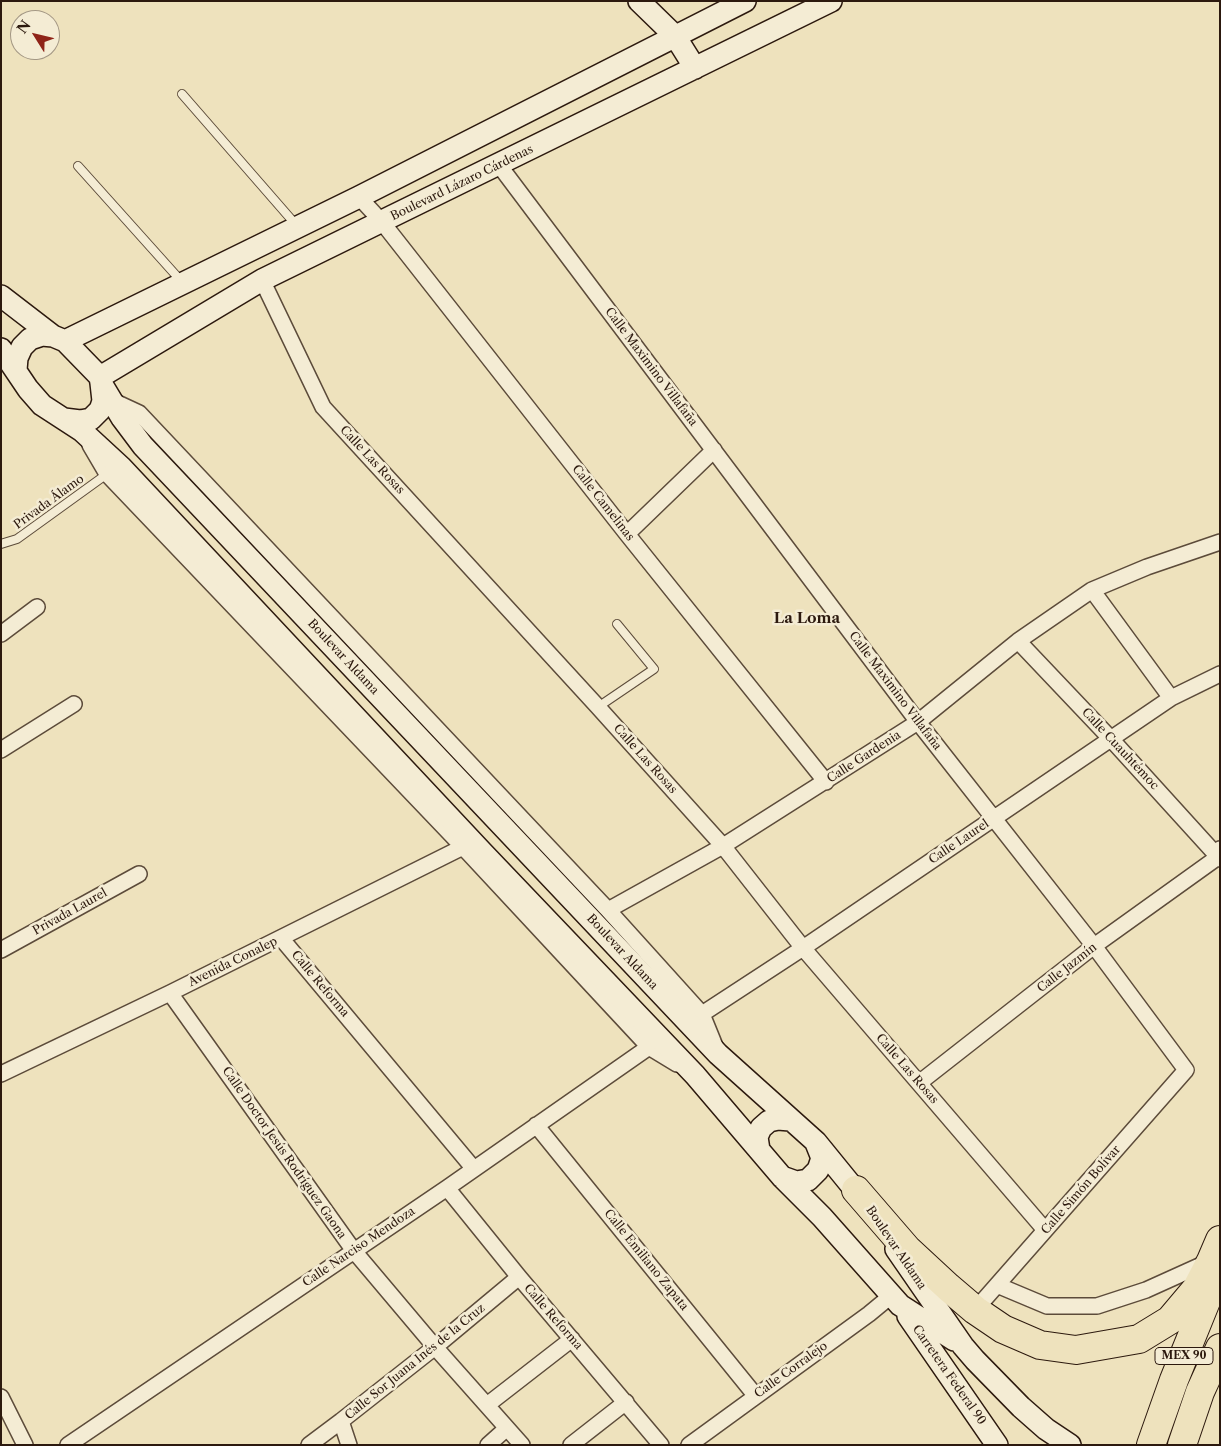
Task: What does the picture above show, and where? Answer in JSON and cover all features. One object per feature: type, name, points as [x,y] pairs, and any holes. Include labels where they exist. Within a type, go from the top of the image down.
[{"type":"highway","points":[[856,1190],[907,1249],[975,1310],[1003,1329],[1040,1345],[1076,1350],[1140,1339],[1170,1320],[1197,1288],[1217,1256]]},
{"type":"highway","name":"MEX 90","points":[[1151,1445],[1217,1256]]},
{"type":"highway","name":"MEX 90","points":[[1182,1445],[1200,1392],[1220,1348]]},
{"type":"street","points":[[639,1],[675,36],[695,68]]},
{"type":"street","points":[[16,370],[17,358],[22,347],[30,339],[42,335],[59,338],[183,283],[359,197],[745,1]]},
{"type":"street","name":"Boulevard Lázaro Cárdenas","points":[[104,387],[262,280],[831,1]]},
{"type":"street","name":"Calle Maximino Villafaña","points":[[499,165],[918,722],[1094,946],[1186,1070]]},
{"type":"street","name":"Calle Camelinas","points":[[359,197],[382,222],[627,534],[826,782]]},
{"type":"street","points":[[293,230],[302,261]]},
{"type":"street","name":"Calle Las Rosas","points":[[262,280],[323,407],[723,846],[803,948],[1045,1230]]},
{"type":"street","name":"Boulevar Aldama","points":[[1,296],[59,338],[104,387],[122,418],[143,446],[718,1054],[816,1142],[856,1190],[963,1346]]},
{"type":"street","points":[[1,349],[28,389],[42,405],[82,431],[121,467],[482,852],[696,1076],[782,1177],[822,1217],[896,1300],[963,1346],[1021,1407],[1046,1429],[1070,1445]]},
{"type":"street","points":[[64,419],[80,421],[91,419],[100,410],[104,387]]},
{"type":"street","points":[[104,387],[139,413],[608,910],[702,1014],[718,1054]]},
{"type":"street","points":[[82,431],[107,474],[463,847],[649,1046],[696,1076]]},
{"type":"street","points":[[627,534],[714,450]]},
{"type":"street","name":"Calle Gardenia","points":[[608,910],[723,846],[918,722],[1018,641],[1092,590],[1147,567],[1220,542]]},
{"type":"street","points":[[1092,590],[1171,698]]},
{"type":"street","points":[[1,634],[38,607]]},
{"type":"street","name":"Calle Cuauhtémoc","points":[[1018,641],[1219,855]]},
{"type":"street","name":"Calle Laurel","points":[[702,1014],[803,948],[1171,698],[1220,674]]},
{"type":"street","points":[[1,750],[74,704]]},
{"type":"street","name":"Avenida Conalep","points":[[1,1074],[170,993],[463,847]]},
{"type":"street","name":"Calle Jazmín","points":[[919,1083],[1094,946],[1219,855]]},
{"type":"street","name":"Privada Laurel","points":[[1,950],[139,874]]},
{"type":"street","name":"Calle Reforma","points":[[281,938],[474,1169]]},
{"type":"street","name":"Calle Doctor Jesús Rodríguez Gaona","points":[[170,993],[354,1251],[435,1347],[522,1445]]},
{"type":"street","name":"Calle Narciso Mendoza","points":[[68,1445],[447,1188],[649,1046]]},
{"type":"street","name":"Calle Simón Bolívar","points":[[975,1310],[1186,1070]]},
{"type":"street","points":[[759,1150],[758,1137],[762,1128],[778,1119],[790,1120]]},
{"type":"street","name":"Calle Emiliano Zapata","points":[[536,1125],[755,1396]]},
{"type":"street","points":[[782,1177],[796,1182],[808,1180],[818,1170],[822,1158],[816,1142]]},
{"type":"street","name":"Calle Reforma","points":[[447,1188],[519,1277],[661,1445]]},
{"type":"street","points":[[997,1286],[1047,1306],[1097,1306],[1146,1290],[1217,1256]]},
{"type":"street","name":"Calle Sor Juana Inés de la Cruz","points":[[309,1445],[435,1347],[519,1277]]},
{"type":"street","name":"Calle Corralejo","points":[[689,1445],[869,1314],[896,1300]]},
{"type":"street","name":"Carretera Federal 90","points":[[896,1300],[997,1445]]},
{"type":"street","points":[[487,1405],[572,1339]]},
{"type":"street","points":[[1,1397],[26,1445]]},
{"type":"street","points":[[571,1445],[626,1402]]},
{"type":"street","points":[[341,1422],[349,1445]]},
{"type":"street","points":[[488,1445],[507,1428]]},
{"type":"lane","points":[[182,94],[293,230]]},
{"type":"lane","points":[[78,166],[183,283]]},
{"type":"lane","name":"Privada Álamo","points":[[1,544],[17,539],[107,474]]},
{"type":"lane","points":[[598,707],[654,669],[617,624]]},
{"type":"district","name":"La Loma","points":[[807,619]]}]
